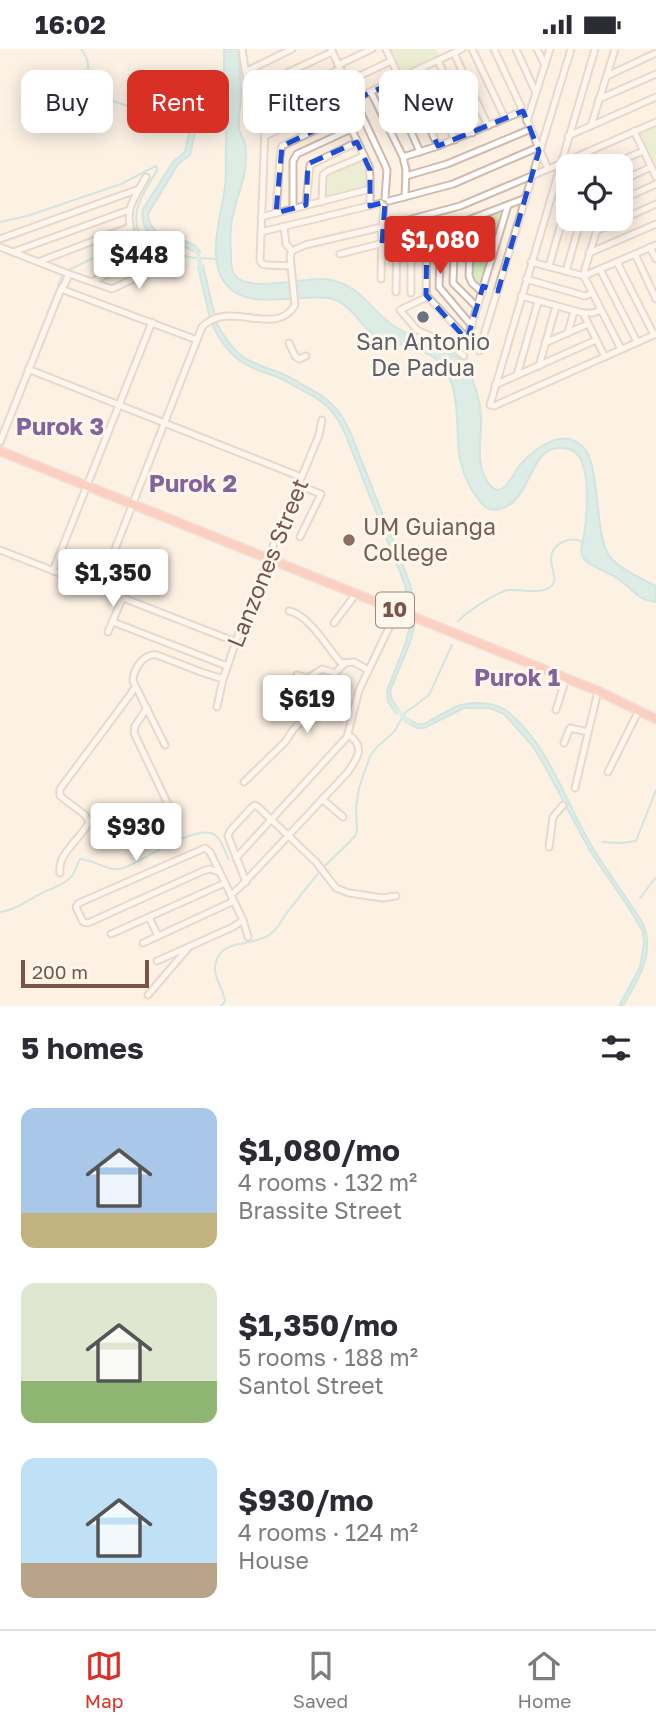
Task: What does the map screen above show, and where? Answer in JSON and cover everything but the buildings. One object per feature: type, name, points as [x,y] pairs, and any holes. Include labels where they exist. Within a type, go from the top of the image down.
[{"type":"highway","name":"10","points":[[0,451],[598,691],[656,719]]},
{"type":"street","points":[[245,70],[242,51],[251,49]]},
{"type":"street","points":[[249,70],[292,49]]},
{"type":"street","points":[[351,49],[355,57]]},
{"type":"street","points":[[333,70],[372,49]]},
{"type":"street","points":[[386,49],[397,70]]},
{"type":"street","points":[[439,49],[445,70]]},
{"type":"street","points":[[455,140],[422,69],[462,49]]},
{"type":"street","points":[[472,49],[505,118]]},
{"type":"street","points":[[494,49],[549,169]]},
{"type":"street","points":[[516,49],[536,93]]},
{"type":"street","points":[[537,49],[545,65]]},
{"type":"street","points":[[527,121],[550,49]]},
{"type":"street","points":[[427,233],[427,297],[479,351],[571,49]]},
{"type":"street","points":[[563,154],[595,49]]},
{"type":"street","points":[[592,126],[615,49]]},
{"type":"street","points":[[291,70],[332,50],[340,70]]},
{"type":"street","points":[[454,53],[488,126]]},
{"type":"street","points":[[607,76],[656,53]]},
{"type":"street","points":[[365,73],[391,61]]},
{"type":"street","points":[[600,99],[656,74]]},
{"type":"street","points":[[365,95],[379,89]]},
{"type":"street","points":[[371,92],[402,157],[406,176],[405,197]]},
{"type":"street","points":[[568,136],[656,97]]},
{"type":"street","points":[[478,130],[523,111]]},
{"type":"street","points":[[582,154],[656,122]]},
{"type":"street","points":[[365,123],[386,168],[381,279]]},
{"type":"street","points":[[406,176],[447,164],[531,129]]},
{"type":"street","points":[[634,131],[656,177]]},
{"type":"street","points":[[265,133],[260,258],[261,263],[266,265],[291,269]]},
{"type":"street","points":[[265,136],[272,133]]},
{"type":"street","points":[[276,213],[282,146],[309,133]]},
{"type":"street","points":[[293,209],[293,161],[297,154],[342,133]]},
{"type":"street","points":[[353,133],[370,170],[370,206]]},
{"type":"street","points":[[412,133],[420,152]]},
{"type":"street","points":[[431,133],[438,146]]},
{"type":"street","points":[[402,157],[472,133]]},
{"type":"street","points":[[306,205],[310,165],[357,142]]},
{"type":"street","points":[[261,232],[453,184],[539,147]]},
{"type":"street","points":[[633,155],[643,151]]},
{"type":"street","points":[[322,202],[323,174],[364,156]]},
{"type":"street","points":[[99,590],[204,325],[217,319],[236,316],[278,320],[291,311],[295,303],[290,256],[292,251],[460,206],[556,166]]},
{"type":"street","points":[[633,175],[651,167]]},
{"type":"street","points":[[132,235],[129,211],[146,177]]},
{"type":"street","points":[[556,177],[490,406],[655,334],[617,262]]},
{"type":"street","points":[[633,195],[656,184]]},
{"type":"street","points":[[0,239],[139,189]]},
{"type":"street","points":[[261,217],[370,189]]},
{"type":"street","points":[[340,254],[442,229],[526,198]]},
{"type":"street","points":[[633,214],[656,204]]},
{"type":"street","points":[[467,340],[508,205]]},
{"type":"street","points":[[13,252],[129,211]]},
{"type":"street","points":[[471,220],[469,276],[472,283],[483,289],[498,291]]},
{"type":"street","points":[[589,253],[656,224]]},
{"type":"street","points":[[455,225],[453,283],[477,307]]},
{"type":"street","points":[[38,262],[130,227]]},
{"type":"street","points":[[284,227],[286,244],[292,251]]},
{"type":"street","points":[[442,229],[439,287],[471,326]]},
{"type":"street","points":[[549,265],[559,231]]},
{"type":"street","points":[[566,271],[578,231]]},
{"type":"street","points":[[596,231],[584,276],[621,349]]},
{"type":"street","points":[[411,237],[411,293]]},
{"type":"street","points":[[396,292],[397,241]]},
{"type":"street","points":[[531,261],[584,276],[653,246],[656,259]]},
{"type":"street","points":[[0,247],[109,289],[163,265]]},
{"type":"street","points":[[92,282],[152,251]]},
{"type":"street","points":[[635,254],[656,299]]},
{"type":"street","points":[[600,269],[637,342]]},
{"type":"street","points":[[0,442],[69,274]]},
{"type":"street","points":[[526,279],[585,296],[593,293]]},
{"type":"street","points":[[61,289],[197,340]]},
{"type":"street","points":[[521,296],[583,313],[601,310]]},
{"type":"street","points":[[427,297],[400,310],[417,330],[448,344],[464,356]]},
{"type":"street","points":[[517,375],[538,302]]},
{"type":"street","points":[[539,366],[556,306]]},
{"type":"street","points":[[568,333],[573,311]]},
{"type":"street","points":[[583,313],[605,357]]},
{"type":"street","points":[[53,572],[152,322]]},
{"type":"street","points":[[545,343],[588,324]]},
{"type":"street","points":[[495,385],[596,339]]},
{"type":"street","points":[[289,343],[295,356],[299,359],[306,356]]},
{"type":"street","points":[[28,369],[302,477]]},
{"type":"street","name":"Lanzones Street","points":[[217,707],[227,666],[319,435],[321,421]]},
{"type":"street","points":[[298,485],[321,494],[300,537]]},
{"type":"street","points":[[0,550],[236,642]]},
{"type":"street","points":[[334,623],[356,594]]},
{"type":"street","points":[[108,632],[122,599]]},
{"type":"street","points":[[289,611],[298,614],[321,636],[338,660],[345,663],[354,662],[368,670]]},
{"type":"street","points":[[236,858],[349,735],[358,695],[397,611]]},
{"type":"street","points":[[113,622],[227,666]]},
{"type":"street","points":[[165,745],[132,677],[145,657],[152,654],[223,679]]},
{"type":"street","points":[[244,782],[285,743],[293,730],[334,686],[335,673],[345,663]]},
{"type":"street","points":[[297,675],[308,678],[322,669],[335,673]]},
{"type":"street","points":[[556,710],[566,678]]},
{"type":"street","points":[[60,873],[60,864],[89,822],[85,815],[60,796],[60,789],[135,687]]},
{"type":"street","points":[[575,788],[598,691]]},
{"type":"street","points":[[147,709],[135,726],[134,733],[176,821]]},
{"type":"street","points":[[608,772],[639,710]]},
{"type":"street","points":[[564,743],[570,728],[588,732]]},
{"type":"street","points":[[143,943],[232,898],[347,773],[359,745],[349,735]]},
{"type":"street","points":[[322,799],[342,817]]},
{"type":"street","points":[[549,847],[552,817],[563,805]]},
{"type":"street","points":[[246,882],[228,838],[229,833],[252,807],[258,807],[322,869],[336,888],[383,898],[396,896]]},
{"type":"street","points":[[219,872],[210,869],[203,871],[88,923],[83,922],[76,906],[202,848],[209,849],[243,920],[248,937]]},
{"type":"street","points":[[111,934],[225,883]]},
{"type":"street","points":[[149,917],[158,936]]},
{"type":"street","points":[[157,961],[243,920]]},
{"type":"street","points":[[148,995],[191,946]]},
{"type":"highlighted area","points":[[406,77],[438,146],[523,111],[539,151],[498,291],[483,286],[467,340],[426,295],[427,234],[382,244],[385,202],[370,206],[370,170],[357,142],[308,164],[306,205],[276,213],[282,146],[345,116],[340,106]]},
{"type":"green space","points":[[388,49],[436,49],[440,58],[415,70],[398,70]]},
{"type":"green space","points":[[656,125],[656,172],[638,133]]},
{"type":"green space","points":[[362,159],[367,173],[366,188],[328,198],[325,196],[324,178],[329,173]]},
{"type":"green space","points":[[505,208],[481,286],[471,274],[475,221]]},
{"type":"water","points":[[224,49],[239,49],[239,129],[246,153],[244,175],[230,237],[234,274],[240,280],[262,284],[316,279],[338,282],[356,292],[394,326],[453,354],[465,366],[473,381],[481,416],[480,461],[492,488],[502,489],[526,459],[549,442],[567,439],[583,447],[592,468],[601,531],[607,551],[620,566],[656,586],[656,602],[640,597],[617,578],[583,557],[581,551],[586,516],[586,480],[581,459],[574,452],[561,448],[542,455],[512,503],[498,509],[489,509],[473,492],[462,468],[453,387],[441,364],[422,351],[380,340],[350,310],[335,300],[314,297],[257,299],[232,290],[223,280],[218,270],[216,246],[226,181],[226,133],[229,133],[229,70],[224,70]]},
{"type":"water","points":[[189,133],[195,133],[190,155],[178,164],[148,214],[156,231],[188,242],[200,252],[155,237],[145,226],[143,219],[143,209],[173,162],[185,152]]},
{"type":"water","points":[[203,266],[215,317],[210,318],[198,267]]},
{"type":"water","points":[[216,322],[228,341],[243,357],[312,390],[326,399],[342,417],[410,584],[414,602],[412,610],[408,608],[405,585],[346,436],[334,414],[310,394],[237,358],[218,335],[212,324]]},
{"type":"water","points":[[410,625],[414,627],[410,643],[390,691],[399,710],[396,713],[388,702],[387,691]]},
{"type":"water","points":[[490,704],[504,709],[534,740],[555,773],[590,843],[643,924],[646,957],[639,977],[623,1006],[619,1006],[640,967],[643,932],[590,851],[532,745],[504,714],[490,708],[464,708],[424,728],[417,728],[405,721],[408,719],[424,724],[457,706]]},
{"type":"waterway","points":[[81,49],[87,61],[89,88],[98,96],[127,106]]},
{"type":"waterway","points":[[0,222],[27,216],[121,184],[156,166]]},
{"type":"waterway","points":[[157,167],[137,211],[137,228],[141,238],[174,253],[218,260]]},
{"type":"waterway","points":[[67,271],[131,239]]},
{"type":"waterway","points":[[195,249],[201,270]]},
{"type":"waterway","points":[[58,286],[63,274]]},
{"type":"waterway","points":[[40,332],[57,289]]},
{"type":"waterway","points":[[458,622],[474,608],[508,590],[547,589],[554,583],[551,560],[557,545],[567,540],[583,542]]},
{"type":"waterway","points":[[221,1006],[225,1001],[215,970],[217,959],[226,948],[272,933],[321,870],[355,836],[359,788],[370,756],[394,732],[405,713],[429,695],[452,645]]},
{"type":"waterway","points":[[395,708],[411,724]]},
{"type":"waterway","points":[[602,842],[636,841],[656,790]]},
{"type":"waterway","points":[[0,912],[16,907],[63,883],[74,874],[80,859],[107,868],[123,868],[169,844],[207,832],[220,840],[228,859]]},
{"type":"waterway","points":[[640,898],[656,877]]},
{"type":"place","name":"San Antonio De Padua","points":[[423,317]]},
{"type":"place","name":"UM Guianga College","points":[[349,540]]},
{"type":"district","name":"Purok 3","points":[[60,427]]},
{"type":"district","name":"Purok 2","points":[[193,484]]},
{"type":"district","name":"Purok 1","points":[[517,678]]}]
